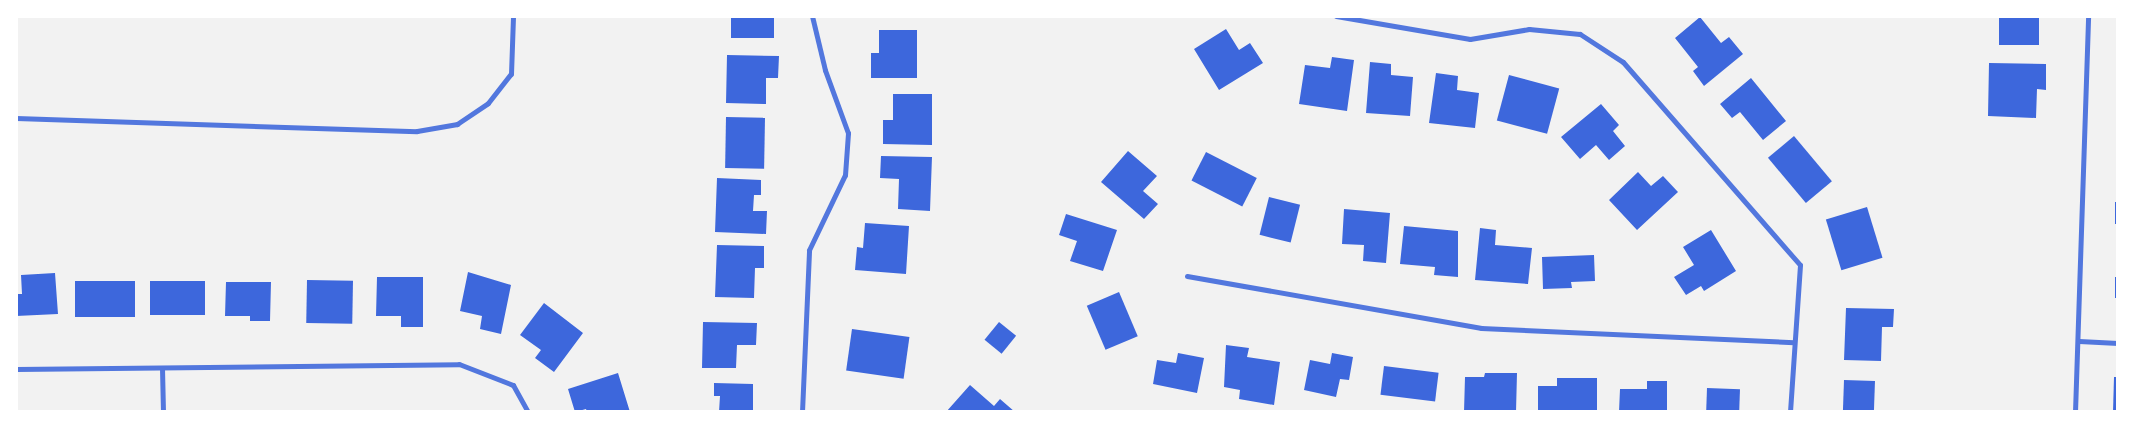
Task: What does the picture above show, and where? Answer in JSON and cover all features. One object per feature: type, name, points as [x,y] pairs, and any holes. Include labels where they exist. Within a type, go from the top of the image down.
[{"type":"street","points":[[16,118],[417,131],[457,124],[488,103],[511,74],[512,16]]},
{"type":"street","points":[[802,412],[809,250],[845,175],[848,133],[825,70],[812,16]]},
{"type":"street","points":[[1336,16],[1470,39],[1529,28],[1580,34],[1623,62],[1800,265],[1790,412]]},
{"type":"street","points":[[2076,412],[2088,16]]},
{"type":"street","points":[[1187,276],[1481,328],[1794,342]]},
{"type":"street","points":[[2079,341],[2118,342]]},
{"type":"street","points":[[16,369],[459,364],[513,385],[528,412]]},
{"type":"street","points":[[162,368],[163,412]]},
{"type":"building","points":[[731,16],[774,16],[774,38],[731,38]]},
{"type":"building","points":[[1999,16],[2039,16],[2039,45],[1999,45]]},
{"type":"building","points":[[1700,17],[1721,43],[1729,37],[1743,54],[1704,86],[1693,71],[1698,67],[1675,38]]},
{"type":"building","points":[[1226,29],[1239,50],[1250,43],[1263,63],[1219,90],[1194,49]]},
{"type":"building","points":[[879,30],[917,30],[917,78],[871,78],[871,53],[879,53]]},
{"type":"building","points":[[727,55],[779,56],[778,78],[766,78],[766,104],[726,103]]},
{"type":"building","points":[[1332,57],[1354,60],[1347,111],[1299,104],[1305,65],[1330,68]]},
{"type":"building","points":[[1370,62],[1391,64],[1391,75],[1413,77],[1410,116],[1366,113]]},
{"type":"building","points":[[1989,63],[2046,64],[2046,90],[2037,89],[2036,118],[1988,116]]},
{"type":"building","points":[[1436,73],[1458,76],[1457,90],[1479,93],[1475,128],[1429,123]]},
{"type":"building","points":[[1509,75],[1559,88],[1547,134],[1497,120]]},
{"type":"building","points":[[1751,78],[1786,121],[1763,140],[1740,112],[1732,118],[1720,104]]},
{"type":"building","points":[[893,94],[932,94],[932,145],[883,144],[883,120],[893,120]]},
{"type":"building","points":[[1601,104],[1619,125],[1613,131],[1625,146],[1609,160],[1596,145],[1580,159],[1561,137]]},
{"type":"building","points":[[726,117],[765,118],[764,169],[725,168]]},
{"type":"building","points":[[1794,136],[1832,181],[1806,203],[1768,158]]},
{"type":"building","points":[[1128,151],[1157,176],[1143,191],[1158,204],[1144,219],[1101,182]]},
{"type":"building","points":[[1206,152],[1257,178],[1242,206],[1191,181]]},
{"type":"building","points":[[881,156],[932,157],[930,211],[898,209],[899,179],[880,178]]},
{"type":"building","points":[[1638,172],[1651,186],[1663,176],[1678,192],[1637,230],[1609,200]]},
{"type":"building","points":[[717,178],[761,180],[761,195],[754,195],[753,211],[767,211],[766,234],[715,232]]},
{"type":"building","points":[[1269,197],[1300,205],[1291,243],[1260,235]]},
{"type":"building","points":[[2115,202],[2118,202],[2118,224],[2115,224]]},
{"type":"building","points":[[1867,207],[1882,258],[1841,270],[1826,220]]},
{"type":"building","points":[[1344,209],[1390,213],[1386,263],[1363,261],[1364,245],[1342,244]]},
{"type":"building","points":[[1066,214],[1117,230],[1103,271],[1070,261],[1077,241],[1059,235]]},
{"type":"building","points":[[865,223],[909,226],[906,274],[855,270],[857,247],[863,248]]},
{"type":"building","points":[[1404,226],[1458,231],[1458,277],[1434,275],[1435,267],[1400,264]]},
{"type":"building","points":[[1480,228],[1496,230],[1495,245],[1532,248],[1528,284],[1475,280]]},
{"type":"building","points":[[1711,230],[1736,271],[1704,291],[1701,286],[1686,295],[1674,277],[1694,265],[1683,247]]},
{"type":"building","points":[[717,245],[764,246],[764,268],[755,268],[754,298],[715,297]]},
{"type":"building","points":[[1594,255],[1595,281],[1571,282],[1572,288],[1543,289],[1542,257]]},
{"type":"building","points":[[468,272],[511,285],[501,334],[480,329],[482,316],[460,311]]},
{"type":"building","points":[[55,273],[58,314],[16,316],[16,294],[22,294],[21,275]]},
{"type":"building","points":[[377,277],[423,277],[423,327],[401,327],[401,316],[376,316]]},
{"type":"building","points":[[2115,277],[2118,277],[2118,298],[2115,298]]},
{"type":"building","points":[[307,280],[353,281],[352,324],[306,323]]},
{"type":"building","points":[[75,281],[135,281],[135,317],[75,317]]},
{"type":"building","points":[[150,281],[205,281],[205,315],[150,315]]},
{"type":"building","points":[[226,282],[271,282],[270,321],[250,321],[250,316],[225,316]]},
{"type":"building","points":[[1119,292],[1138,336],[1106,350],[1087,306]]},
{"type":"building","points":[[544,303],[583,333],[554,372],[535,358],[541,350],[520,335]]},
{"type":"building","points":[[1846,308],[1894,309],[1893,327],[1882,327],[1881,361],[1844,360]]},
{"type":"building","points":[[703,322],[757,323],[756,345],[737,345],[736,368],[702,368]]},
{"type":"building","points":[[999,322],[1016,336],[1002,354],[985,340]]},
{"type":"building","points":[[852,329],[909,337],[904,379],[846,371]]},
{"type":"building","points":[[1226,345],[1249,348],[1247,357],[1280,362],[1274,405],[1239,399],[1240,390],[1224,387]]},
{"type":"building","points":[[1178,353],[1204,358],[1197,393],[1153,384],[1157,360],[1176,363]]},
{"type":"building","points":[[1332,353],[1353,357],[1349,380],[1340,379],[1336,397],[1304,390],[1310,360],[1330,364]]},
{"type":"building","points":[[1384,366],[1439,373],[1435,401],[1380,395]]},
{"type":"building","points":[[618,373],[630,412],[587,412],[586,409],[575,412],[568,389]]},
{"type":"building","points":[[1485,373],[1517,373],[1516,412],[1464,412],[1465,377],[1484,377]]},
{"type":"building","points":[[2114,377],[2118,377],[2118,412],[2113,412]]},
{"type":"building","points":[[1557,378],[1597,378],[1597,412],[1538,412],[1538,386],[1557,386]]},
{"type":"building","points":[[1844,380],[1875,381],[1874,412],[1843,412]]},
{"type":"building","points":[[1647,381],[1667,381],[1667,412],[1619,412],[1620,389],[1647,389]]},
{"type":"building","points":[[714,383],[753,384],[753,412],[719,412],[720,396],[714,396]]},
{"type":"building","points":[[970,385],[994,406],[1000,399],[1015,412],[946,412]]},
{"type":"building","points":[[1707,388],[1740,389],[1739,412],[1706,412]]}]
